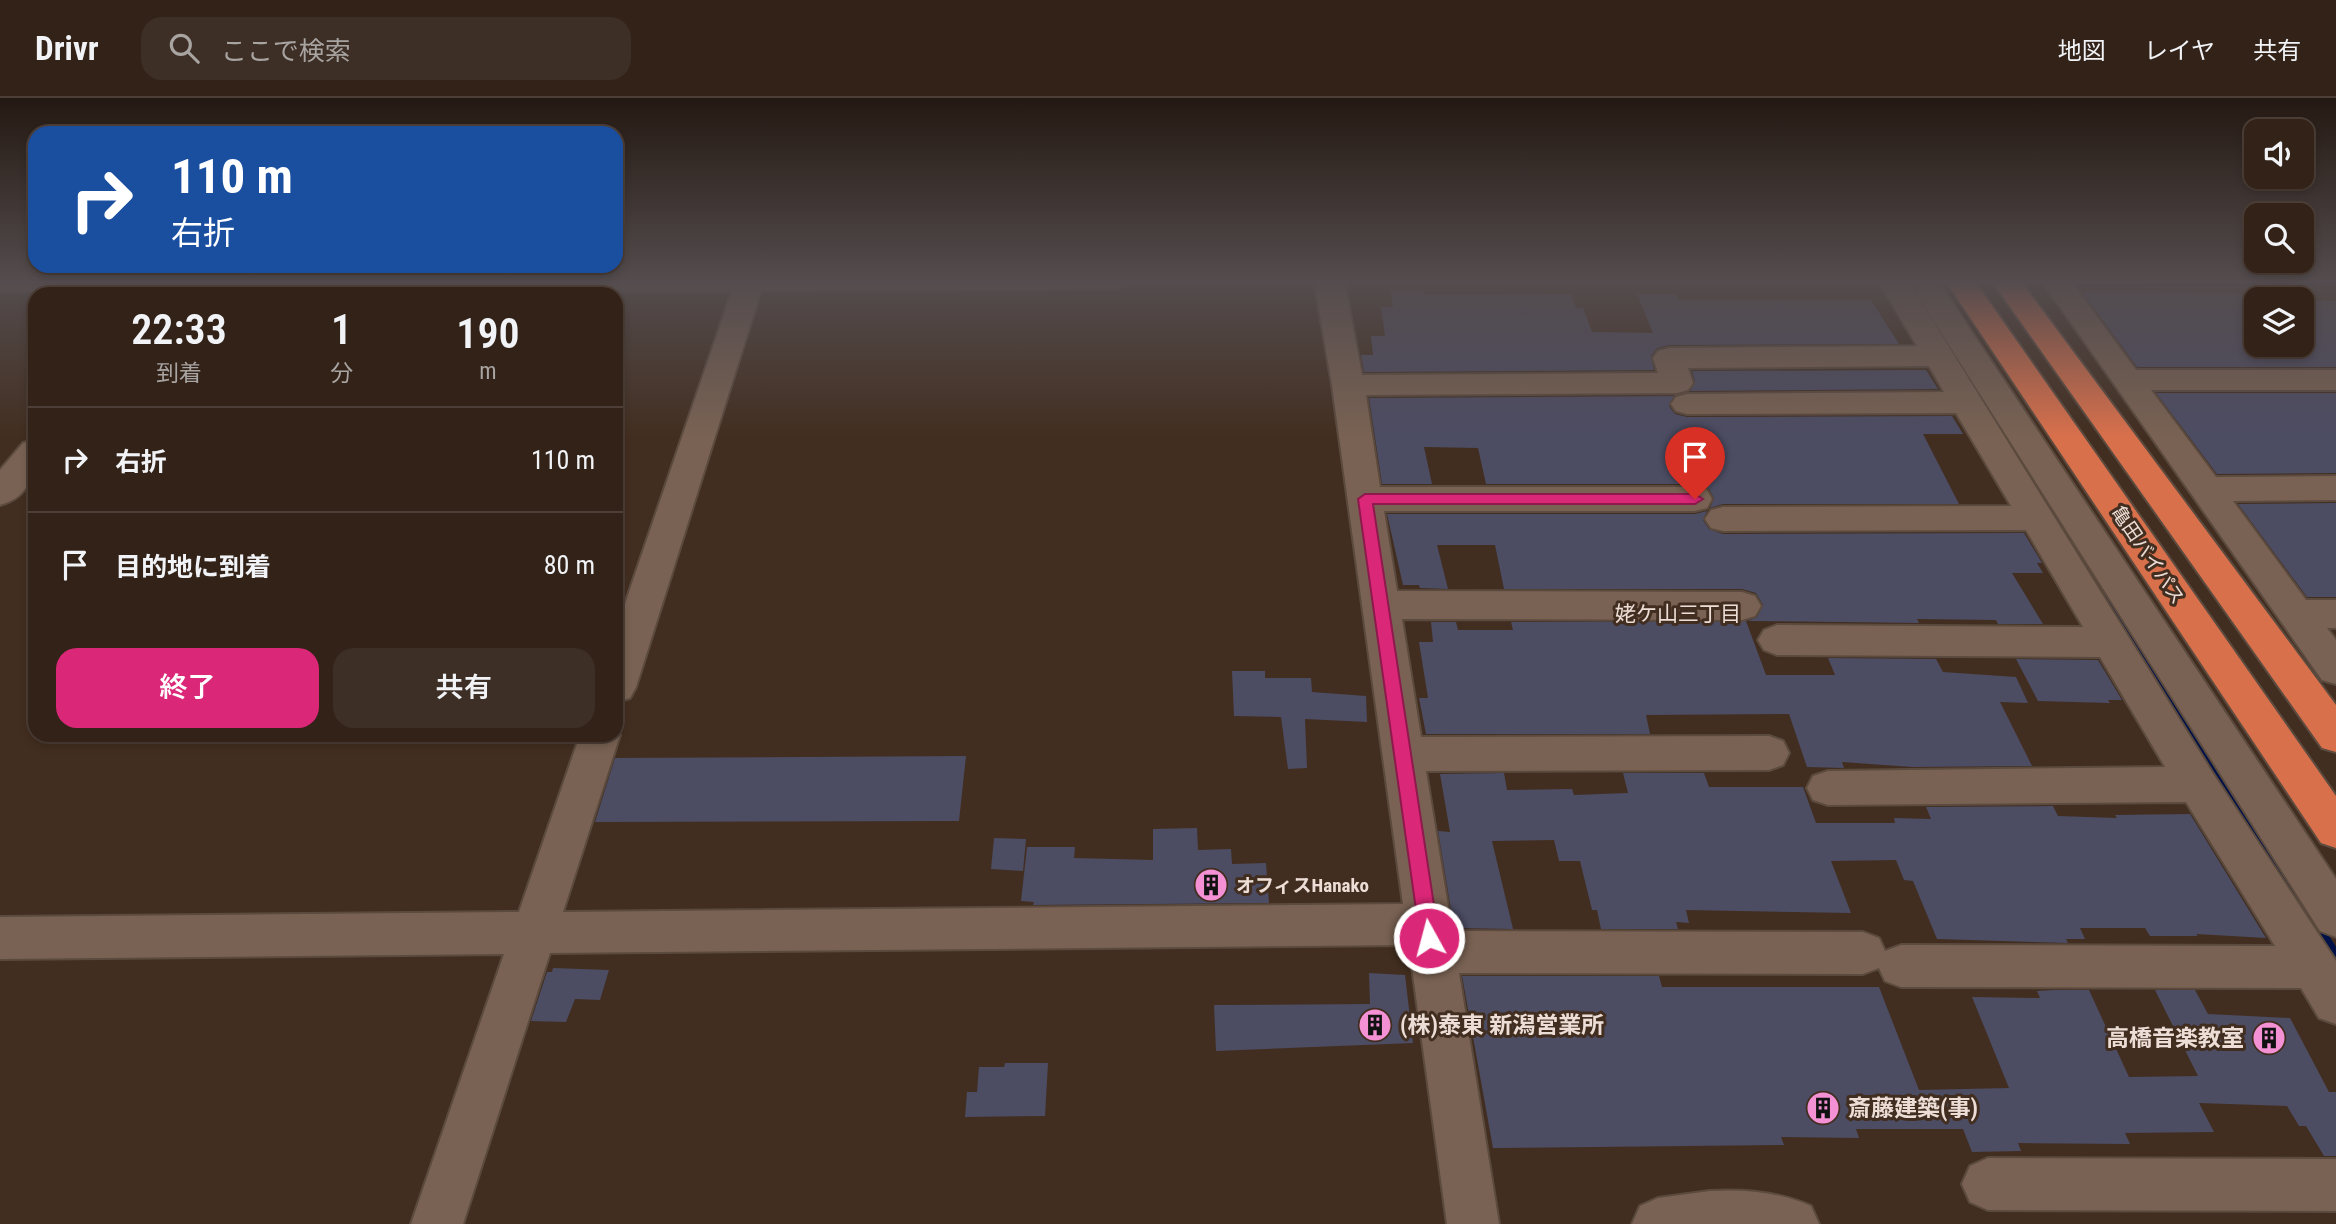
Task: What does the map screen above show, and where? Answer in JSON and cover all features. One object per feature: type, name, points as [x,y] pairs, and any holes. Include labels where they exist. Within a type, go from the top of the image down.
[{"type":"highway","name":"亀田バイパス","points":[[1995,333],[2336,830]]},
{"type":"highway","points":[[2043,333],[2336,736]]},
{"type":"highway","points":[[2057,333],[2091,398]]},
{"type":"street","points":[[623,666],[733,333]]},
{"type":"street","points":[[1339,333],[1473,1224]]},
{"type":"street","points":[[1925,333],[2197,784],[2325,985]]},
{"type":"street","points":[[1957,333],[2336,917]]},
{"type":"street","points":[[2093,333],[2336,669]]},
{"type":"street","points":[[1348,385],[1677,383],[1669,358],[1940,356]]},
{"type":"street","points":[[2128,380],[2336,380]]},
{"type":"street","points":[[1687,404],[1968,402]]},
{"type":"street","points":[[0,493],[28,459]]},
{"type":"street","points":[[2207,489],[2336,488]]},
{"type":"street","points":[[1365,499],[2038,518]]},
{"type":"street","points":[[1381,605],[1742,606]]},
{"type":"street","points":[[2296,614],[2336,614]]},
{"type":"street","points":[[1777,640],[2112,642]]},
{"type":"street","points":[[437,1224],[598,742]]},
{"type":"street","points":[[1403,754],[1769,753]]},
{"type":"street","points":[[1828,788],[2197,784]]},
{"type":"street","points":[[0,938],[535,933],[1429,938],[1882,959],[2325,985]]},
{"type":"street","points":[[1988,1184],[2336,1185]]},
{"type":"street","points":[[1658,1224],[1723,1214],[1765,1217],[1793,1224]]},
{"type":"building","points":[[1385,333],[1892,333],[1899,344],[1669,345],[1657,348],[1651,356],[1654,370],[1364,372],[1361,355],[1373,355],[1371,336],[1385,336]]},
{"type":"building","points":[[2112,333],[2244,333],[2244,357],[2314,357],[2314,333],[2336,333],[2336,367],[2137,367]]},
{"type":"building","points":[[1926,370],[1938,389],[1690,391],[1695,382],[1692,371]]},
{"type":"building","points":[[2156,393],[2336,393],[2336,473],[2217,474]]},
{"type":"building","points":[[1674,396],[1669,406],[1675,414],[1687,417],[1952,416],[1963,434],[1923,434],[1959,504],[1723,504],[1710,508],[1714,498],[1709,489],[1695,484],[1486,484],[1478,448],[1424,447],[1432,484],[1382,484],[1369,398]]},
{"type":"building","points":[[2336,503],[2336,597],[2307,597],[2238,504]]},
{"type":"building","points":[[1707,511],[1703,520],[1709,529],[1723,534],[2024,533],[2042,563],[2037,563],[2043,573],[2012,573],[2043,624],[1998,624],[1996,620],[1917,619],[1919,623],[1748,621],[1757,617],[1763,605],[1756,593],[1742,589],[1504,589],[1495,545],[1437,545],[1448,589],[1420,588],[1419,585],[1403,585],[1387,514],[1695,514]]},
{"type":"building","points":[[1746,621],[1766,675],[1835,675],[1828,658],[1936,659],[1943,672],[2016,677],[2028,703],[2000,702],[2032,766],[1912,767],[1842,762],[1844,768],[1807,767],[1789,714],[1646,715],[1650,734],[1426,734],[1419,698],[1428,698],[1419,642],[1433,642],[1431,622],[1456,622],[1458,630],[1513,630],[1511,622]]},
{"type":"building","points":[[2016,659],[2098,660],[2122,700],[2108,700],[2110,703],[2038,701]]},
{"type":"building","points":[[1232,671],[1265,671],[1265,678],[1311,678],[1312,692],[1366,696],[1367,722],[1305,719],[1307,768],[1288,769],[1281,717],[1234,716]]},
{"type":"building","points":[[966,756],[959,821],[595,822],[615,758]]},
{"type":"building","points":[[1504,773],[1507,790],[1572,789],[1574,795],[1628,793],[1623,773],[1704,773],[1709,787],[1803,787],[1816,823],[1895,823],[1894,818],[1931,819],[1926,807],[2053,806],[2058,816],[2117,818],[2115,815],[2190,814],[2266,938],[2196,934],[2198,936],[2150,936],[2145,928],[2080,928],[2085,939],[2066,939],[2068,943],[1937,939],[1913,881],[1904,880],[1896,860],[1831,861],[1851,913],[1686,910],[1689,923],[1676,922],[1678,929],[1601,929],[1597,910],[1592,910],[1580,861],[1559,861],[1554,840],[1492,841],[1513,929],[1454,928],[1438,831],[1450,832],[1440,774]]},
{"type":"building","points":[[1197,828],[1198,850],[1231,849],[1232,864],[1266,863],[1269,903],[1033,905],[1034,902],[1021,901],[1027,847],[1075,847],[1074,858],[1153,860],[1153,829]]},
{"type":"building","points":[[994,838],[1026,839],[1023,871],[991,869]]},
{"type":"building","points":[[553,968],[609,970],[600,1000],[575,999],[566,1022],[531,1021],[547,972],[552,972]]},
{"type":"building","points":[[1369,973],[1405,975],[1413,1043],[1216,1051],[1214,1005],[1370,1004]]},
{"type":"building","points":[[1462,976],[1659,976],[1662,987],[1879,987],[1919,1090],[2009,1088],[1972,997],[2040,998],[2037,991],[2055,990],[2089,990],[2129,1077],[2198,1076],[2155,990],[2195,990],[2208,1014],[2290,1018],[2329,1092],[2336,1092],[2336,1156],[2324,1156],[2306,1126],[2299,1126],[2287,1106],[2199,1103],[2214,1132],[2125,1133],[2130,1144],[2018,1143],[2021,1151],[1972,1152],[1963,1129],[1856,1129],[1859,1138],[1781,1137],[1784,1145],[1493,1148]]},
{"type":"building","points":[[1005,1063],[1048,1063],[1045,1116],[965,1117],[967,1092],[977,1092],[979,1067],[1004,1067]]},
{"type":"waterway","points":[[2109,598],[2164,685]]},
{"type":"waterway","points":[[2163,683],[2336,957]]},
{"type":"place","name":"オフィスHanako","points":[[1211,885]]},
{"type":"place","name":"(株)泰東 新潟営業所","points":[[1375,1025]]},
{"type":"place","name":"高橋音楽教室","points":[[2269,1038]]},
{"type":"place","name":"斎藤建築(事)","points":[[1823,1108]]},
{"type":"district","name":"姥ケ山三丁目","points":[[1678,614]]},
{"type":"route","points":[[1429,938],[1365,499],[1695,499]]}]
